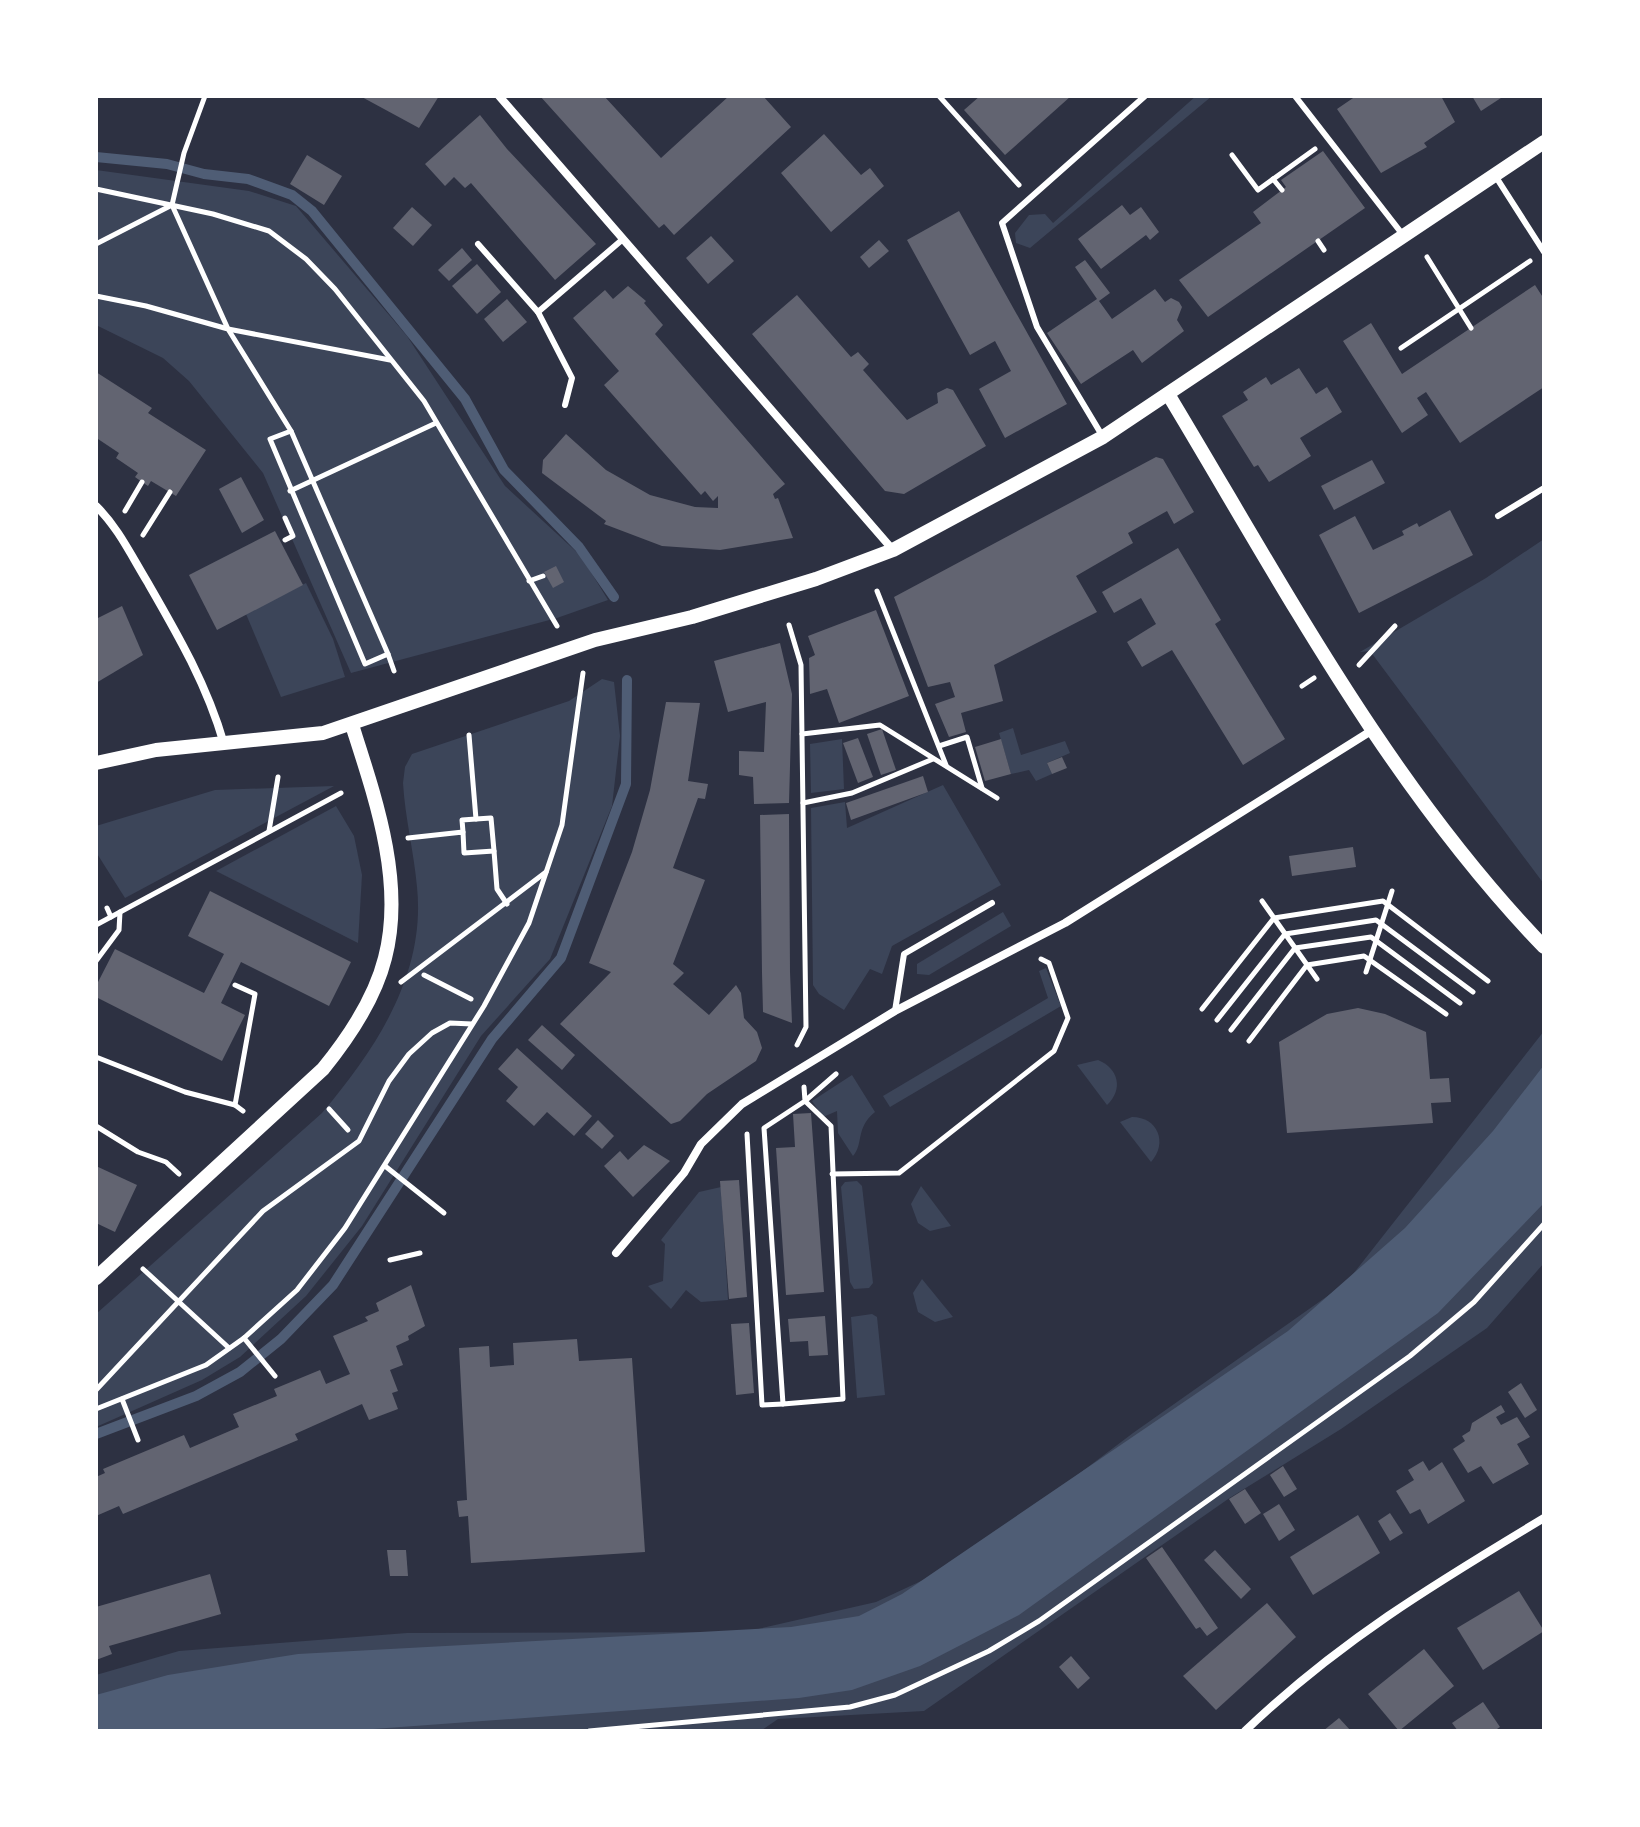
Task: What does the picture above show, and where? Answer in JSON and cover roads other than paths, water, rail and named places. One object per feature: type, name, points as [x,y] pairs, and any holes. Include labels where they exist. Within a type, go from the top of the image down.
[{"type":"street","points":[[499,96],[893,550]]},
{"type":"street","points":[[96,763],[156,750],[284,739],[352,725],[595,640],[720,609],[816,579],[893,550],[1103,437],[1544,142]]},
{"type":"street","points":[[1168,394],[1371,731],[1460,851],[1544,947]]},
{"type":"street","points":[[96,506],[114,527],[185,647],[211,698],[224,744]]},
{"type":"street","points":[[96,1278],[323,1069],[351,1034],[385,958],[392,886],[376,802],[352,725]]},
{"type":"street","points":[[616,1253],[684,1173],[701,1144],[721,1121],[801,1066],[895,1011],[1065,923],[1371,731]]},
{"type":"street","points":[[1245,1731],[1292,1686],[1401,1604],[1544,1518]]},
{"type":"lane","points":[[1103,437],[1037,327],[1002,223],[1145,96]]},
{"type":"lane","points":[[1295,96],[1403,235]]},
{"type":"lane","points":[[1495,174],[1544,252]]},
{"type":"lane","points":[[538,312],[623,239]]},
{"type":"lane","points":[[478,244],[538,312],[572,378],[565,405]]},
{"type":"lane","points":[[1498,516],[1544,488]]},
{"type":"lane","points":[[895,1011],[904,954],[992,903]]},
{"type":"waterway","points":[[96,157],[167,164],[204,174],[248,179],[292,195],[312,211],[465,399],[504,470],[579,547],[614,597]]},
{"type":"waterway","points":[[96,1434],[196,1396],[240,1372],[281,1339],[333,1285],[492,1039],[561,958],[626,784],[627,680]]}]
